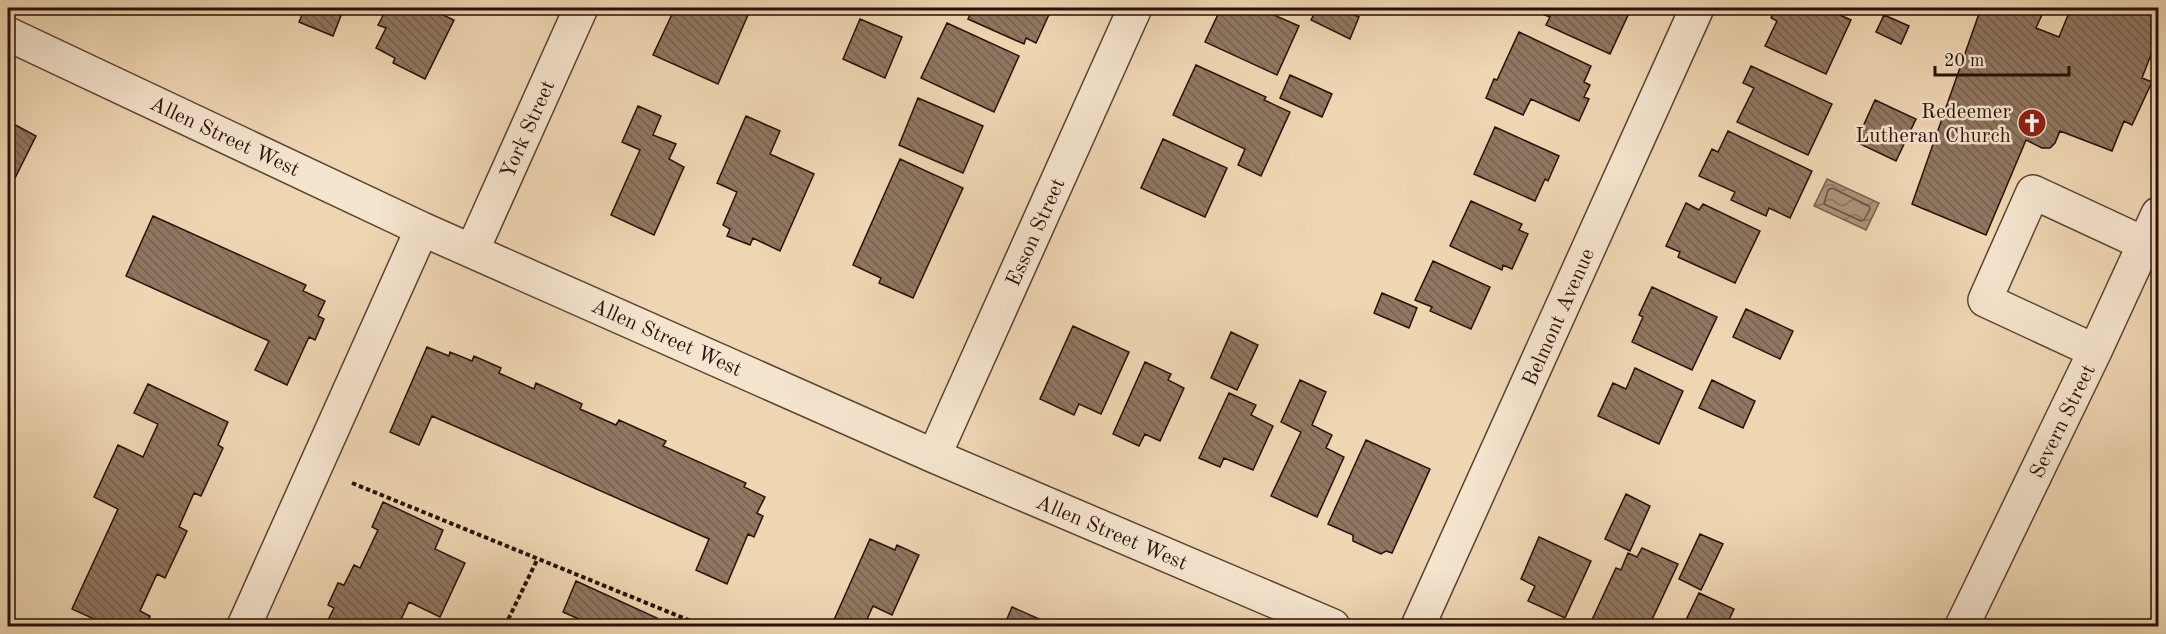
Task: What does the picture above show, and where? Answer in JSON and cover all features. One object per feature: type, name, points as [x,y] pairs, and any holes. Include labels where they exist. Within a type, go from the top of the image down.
[{"type":"street","name":"York Street","points":[[472,251],[581,8]]},
{"type":"street","name":"Esson Street","points":[[934,456],[1135,8]]},
{"type":"street","name":"Belmont Avenue","points":[[1418,627],[1697,8]]},
{"type":"street","name":"Allen Street West","points":[[8,34],[422,229],[934,456],[1333,627]]},
{"type":"street","points":[[2095,351],[1985,300],[2033,192],[2145,244]]},
{"type":"street","name":"Severn Street","points":[[1962,627],[2095,351],[2158,214]]},
{"type":"street","points":[[244,627],[422,229]]},
{"type":"path","points":[[316,468],[703,627]]},
{"type":"path","points":[[505,627],[537,560]]},
{"type":"water","points":[[1827,179],[1879,203],[1866,230],[1814,206]]},
{"type":"building","points":[[285,8],[344,8],[333,36],[299,22],[302,15]]},
{"type":"building","points":[[387,8],[428,8],[454,20],[425,79],[393,63],[395,58],[376,48],[386,28],[378,25]]},
{"type":"building","points":[[675,8],[751,8],[718,84],[653,55]]},
{"type":"building","points":[[973,8],[1052,8],[1036,43],[1026,38],[1024,44],[968,19]]},
{"type":"building","points":[[1221,8],[1258,8],[1299,26],[1277,75],[1205,42]]},
{"type":"building","points":[[1317,8],[1339,8],[1359,17],[1350,39],[1311,20]]},
{"type":"building","points":[[1536,8],[1618,8],[1629,13],[1610,54],[1546,25],[1550,17],[1535,11]]},
{"type":"building","points":[[1776,8],[1824,8],[1851,20],[1826,74],[1765,46],[1777,21],[1771,18]]},
{"type":"building","name":"Redeemer Lutheran Church","points":[[1981,8],[2045,8],[2036,28],[2059,37],[2071,8],[2158,8],[2158,36],[2142,78],[2152,82],[2132,125],[2124,121],[2112,151],[2060,131],[2050,148],[2042,148],[2026,140],[1986,235],[1912,204]]},
{"type":"building","points":[[1884,15],[1909,26],[1901,44],[1876,32]]},
{"type":"building","points":[[860,19],[902,37],[885,78],[843,59]]},
{"type":"building","points":[[947,23],[1019,56],[994,112],[921,78]]},
{"type":"building","points":[[1519,32],[1591,66],[1584,82],[1590,85],[1584,97],[1589,99],[1579,121],[1531,99],[1523,115],[1486,98]]},
{"type":"building","points":[[1196,65],[1266,97],[1264,100],[1290,112],[1261,176],[1238,165],[1245,149],[1173,115]]},
{"type":"building","points":[[1751,66],[1832,104],[1808,155],[1737,122],[1754,88],[1743,83]]},
{"type":"building","points":[[1290,75],[1332,94],[1322,117],[1280,98]]},
{"type":"building","points":[[918,98],[983,126],[963,173],[899,145]]},
{"type":"building","points":[[1875,100],[1916,119],[1896,161],[1856,142]]},
{"type":"building","points":[[638,106],[661,116],[653,135],[676,144],[669,159],[684,167],[654,235],[611,215],[640,150],[622,142]]},
{"type":"building","points":[[746,116],[780,131],[770,154],[814,174],[780,251],[753,238],[750,245],[727,236],[730,229],[723,225],[737,192],[717,183]]},
{"type":"building","points":[[8,121],[36,136],[8,192]]},
{"type":"building","points":[[1495,127],[1559,156],[1548,181],[1545,179],[1535,201],[1474,174]]},
{"type":"building","points":[[1728,131],[1812,171],[1790,218],[1769,208],[1766,216],[1731,200],[1735,192],[1699,176],[1712,149],[1718,152]]},
{"type":"building","points":[[1163,139],[1227,168],[1205,217],[1141,188]]},
{"type":"building","points":[[900,159],[963,188],[913,298],[879,283],[881,278],[853,265]]},
{"type":"building","points":[[1471,201],[1522,224],[1519,230],[1528,234],[1512,269],[1503,265],[1502,270],[1450,246]]},
{"type":"building","points":[[1686,203],[1699,210],[1703,204],[1760,231],[1735,283],[1678,257],[1680,252],[1666,246]]},
{"type":"building","points":[[153,216],[306,285],[303,291],[325,301],[318,316],[324,319],[315,340],[309,337],[287,385],[255,370],[269,341],[126,276]]},
{"type":"building","points":[[1433,261],[1490,287],[1471,329],[1430,311],[1432,307],[1415,300]]},
{"type":"building","points":[[1652,287],[1717,317],[1692,370],[1632,342],[1643,317],[1639,315]]},
{"type":"building","points":[[1382,293],[1417,308],[1409,328],[1374,313]]},
{"type":"building","points":[[1746,309],[1793,331],[1780,359],[1733,337]]},
{"type":"building","points":[[1073,326],[1129,352],[1101,414],[1079,404],[1074,415],[1040,399]]},
{"type":"building","points":[[1231,332],[1258,345],[1237,390],[1211,378]]},
{"type":"building","points":[[427,347],[449,356],[450,352],[472,361],[474,356],[501,368],[499,373],[534,389],[536,383],[582,404],[580,409],[616,425],[619,420],[666,441],[663,446],[746,483],[744,487],[765,497],[757,513],[763,516],[754,537],[748,534],[727,584],[696,570],[709,539],[432,416],[419,445],[390,432]]},
{"type":"building","points":[[1145,362],[1171,374],[1168,380],[1184,388],[1160,441],[1145,434],[1139,446],[1113,434]]},
{"type":"building","points":[[1635,368],[1683,391],[1659,444],[1598,416],[1613,383],[1626,389]]},
{"type":"building","points":[[1300,380],[1326,392],[1312,425],[1332,435],[1326,448],[1344,457],[1317,517],[1271,496],[1301,432],[1281,422]]},
{"type":"building","points":[[1712,380],[1755,401],[1743,428],[1699,408]]},
{"type":"building","points":[[148,384],[228,422],[218,445],[223,448],[201,496],[194,493],[179,527],[187,531],[165,578],[157,574],[140,611],[150,616],[146,626],[109,626],[72,609],[118,509],[94,497],[118,445],[143,457],[158,424],[134,413]]},
{"type":"building","points":[[1229,393],[1256,405],[1251,415],[1273,426],[1253,470],[1224,458],[1220,467],[1199,458]]},
{"type":"building","points":[[1366,440],[1430,469],[1392,553],[1386,551],[1381,554],[1353,541],[1353,535],[1328,524]]},
{"type":"building","points":[[1626,494],[1650,506],[1630,551],[1605,539]]},
{"type":"building","points":[[383,502],[443,530],[435,549],[465,563],[440,617],[409,602],[398,626],[325,626],[334,608],[328,605],[338,583],[344,585],[354,565],[360,568],[378,530],[372,527]]},
{"type":"building","points":[[1700,534],[1723,544],[1701,590],[1679,579]]},
{"type":"building","points":[[1539,537],[1591,561],[1565,618],[1528,601],[1535,586],[1521,579]]},
{"type":"building","points":[[870,539],[895,550],[897,545],[919,555],[892,615],[873,606],[864,626],[843,626],[833,622]]},
{"type":"building","points":[[1642,548],[1678,564],[1649,626],[1590,624],[1616,568],[1621,570],[1628,553],[1637,557]]},
{"type":"building","points":[[576,581],[657,618],[653,626],[586,626],[588,623],[563,612]]},
{"type":"building","points":[[1699,593],[1734,609],[1726,626],[1683,626]]},
{"type":"building","points":[[1012,607],[1055,626],[1004,626]]},
{"type":"place","name":"Redeemer Lutheran Church","points":[[2032,123]]}]
